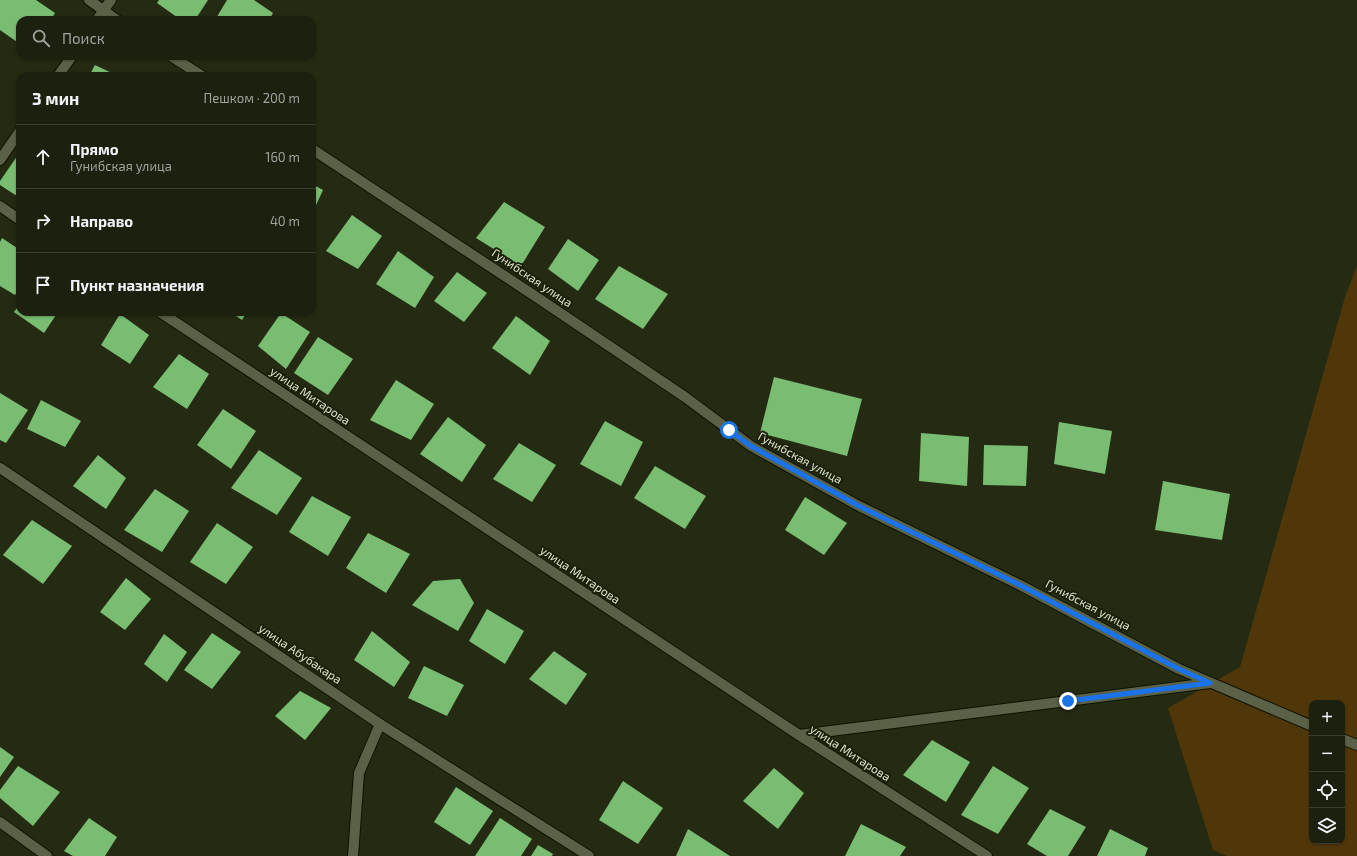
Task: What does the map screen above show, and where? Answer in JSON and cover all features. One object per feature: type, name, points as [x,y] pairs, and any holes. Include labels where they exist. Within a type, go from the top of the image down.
[{"type":"street","points":[[90,0],[111,16]]},
{"type":"street","points":[[99,16],[111,0]]},
{"type":"street","points":[[61,72],[69,60]]},
{"type":"street","points":[[177,60],[196,72]]},
{"type":"street","points":[[0,160],[16,137]]},
{"type":"street","name":"Гунибская улица","points":[[316,152],[685,397],[751,446],[859,506],[1020,585],[1179,669],[1309,725]]},
{"type":"street","points":[[0,206],[16,217]]},
{"type":"street","name":"улица Митарова","points":[[166,316],[799,735],[987,856]]},
{"type":"street","name":"улица Абубакара","points":[[0,468],[380,724],[589,856]]},
{"type":"street","points":[[799,735],[1210,683]]},
{"type":"street","points":[[353,856],[359,773],[380,724]]},
{"type":"street","points":[[1345,740],[1357,745]]},
{"type":"street","points":[[0,822],[47,856]]},
{"type":"shaded area","points":[[1357,266],[1357,856],[1227,856],[1213,850],[1168,708],[1240,667],[1345,297]]},
{"type":"building","points":[[0,0],[36,0],[55,13],[53,16],[16,16],[16,41],[0,30]]},
{"type":"building","points":[[159,0],[208,0],[198,16],[175,16],[157,3]]},
{"type":"building","points":[[227,0],[254,0],[273,13],[271,16],[217,16]]},
{"type":"building","points":[[95,65],[110,72],[91,72]]},
{"type":"building","points":[[16,158],[16,195],[0,185],[0,181]]},
{"type":"building","points":[[316,186],[323,190],[316,205]]},
{"type":"building","points":[[504,202],[545,227],[521,266],[476,238]]},
{"type":"building","points":[[352,215],[382,236],[358,269],[326,251]]},
{"type":"building","points":[[2,238],[16,247],[15,295],[0,286],[0,242]]},
{"type":"building","points":[[568,239],[599,260],[578,291],[548,269]]},
{"type":"building","points":[[398,251],[434,277],[415,308],[376,284]]},
{"type":"building","points":[[619,266],[668,294],[643,329],[595,299]]},
{"type":"building","points":[[457,272],[487,293],[464,322],[434,301]]},
{"type":"building","points":[[20,316],[55,316],[44,333]]},
{"type":"building","points":[[119,316],[123,316],[149,335],[130,364],[101,345]]},
{"type":"building","points":[[236,316],[244,316],[242,320]]},
{"type":"building","points":[[279,316],[286,316],[310,332],[286,369],[258,346]]},
{"type":"building","points":[[516,316],[550,341],[530,375],[492,348]]},
{"type":"building","points":[[318,337],[353,359],[328,395],[294,373]]},
{"type":"building","points":[[179,354],[209,374],[187,409],[153,387]]},
{"type":"building","points":[[774,377],[862,399],[847,456],[760,433]]},
{"type":"building","points":[[396,380],[434,404],[411,440],[370,420]]},
{"type":"building","points":[[0,393],[28,410],[6,443],[0,440]]},
{"type":"building","points":[[41,400],[81,421],[65,447],[27,429]]},
{"type":"building","points":[[223,409],[256,431],[231,469],[197,445]]},
{"type":"building","points":[[448,417],[486,445],[462,482],[420,454]]},
{"type":"building","points":[[605,421],[643,442],[621,486],[580,464]]},
{"type":"building","points":[[1059,422],[1112,431],[1105,474],[1054,464]]},
{"type":"building","points":[[921,433],[969,437],[967,486],[919,481]]},
{"type":"building","points":[[519,443],[556,465],[532,502],[493,479]]},
{"type":"building","points":[[984,445],[1028,446],[1026,486],[983,485]]},
{"type":"building","points":[[259,450],[302,478],[277,515],[231,488]]},
{"type":"building","points":[[98,455],[126,478],[106,509],[73,486]]},
{"type":"building","points":[[655,466],[706,496],[685,529],[634,498]]},
{"type":"building","points":[[1163,481],[1230,494],[1222,540],[1155,530]]},
{"type":"building","points":[[155,489],[189,511],[162,552],[124,530]]},
{"type":"building","points":[[312,496],[351,517],[328,556],[289,532]]},
{"type":"building","points":[[805,497],[847,523],[824,555],[785,530]]},
{"type":"building","points":[[32,520],[72,546],[43,584],[3,555]]},
{"type":"building","points":[[217,523],[253,547],[226,584],[190,562]]},
{"type":"building","points":[[368,533],[410,554],[386,593],[346,568]]},
{"type":"building","points":[[126,578],[151,599],[125,630],[100,612]]},
{"type":"building","points":[[460,579],[474,603],[458,631],[412,605],[433,581]]},
{"type":"building","points":[[487,609],[524,631],[505,664],[469,641]]},
{"type":"building","points":[[372,631],[410,662],[394,687],[354,660]]},
{"type":"building","points":[[212,633],[241,652],[212,689],[184,670]]},
{"type":"building","points":[[164,634],[187,652],[167,682],[144,664]]},
{"type":"building","points":[[554,651],[587,674],[566,705],[529,679]]},
{"type":"building","points":[[424,666],[464,685],[447,716],[408,698]]},
{"type":"building","points":[[300,691],[331,708],[305,740],[275,716]]},
{"type":"building","points":[[932,740],[970,762],[946,802],[903,775]]},
{"type":"building","points":[[0,747],[14,757],[0,777]]},
{"type":"building","points":[[18,766],[60,792],[33,826],[0,798],[0,790]]},
{"type":"building","points":[[993,766],[1029,788],[998,834],[961,815]]},
{"type":"building","points":[[774,768],[804,793],[778,829],[743,801]]},
{"type":"building","points":[[623,781],[663,808],[638,844],[599,820]]},
{"type":"building","points":[[456,787],[493,811],[470,845],[434,822]]},
{"type":"building","points":[[1050,809],[1086,827],[1068,856],[1047,856],[1027,844]]},
{"type":"building","points":[[89,818],[117,837],[105,856],[73,856],[64,851]]},
{"type":"building","points":[[500,818],[532,839],[521,856],[475,856]]},
{"type":"building","points":[[861,824],[906,847],[900,856],[845,856]]},
{"type":"building","points":[[688,829],[730,856],[676,856]]},
{"type":"building","points":[[1110,829],[1148,848],[1145,856],[1097,856]]},
{"type":"building","points":[[538,845],[553,854],[552,856],[531,856]]},
{"type":"route","points":[[729,430],[751,446],[859,506],[1020,585],[1142,648],[1179,669],[1210,683],[1068,701]]}]
